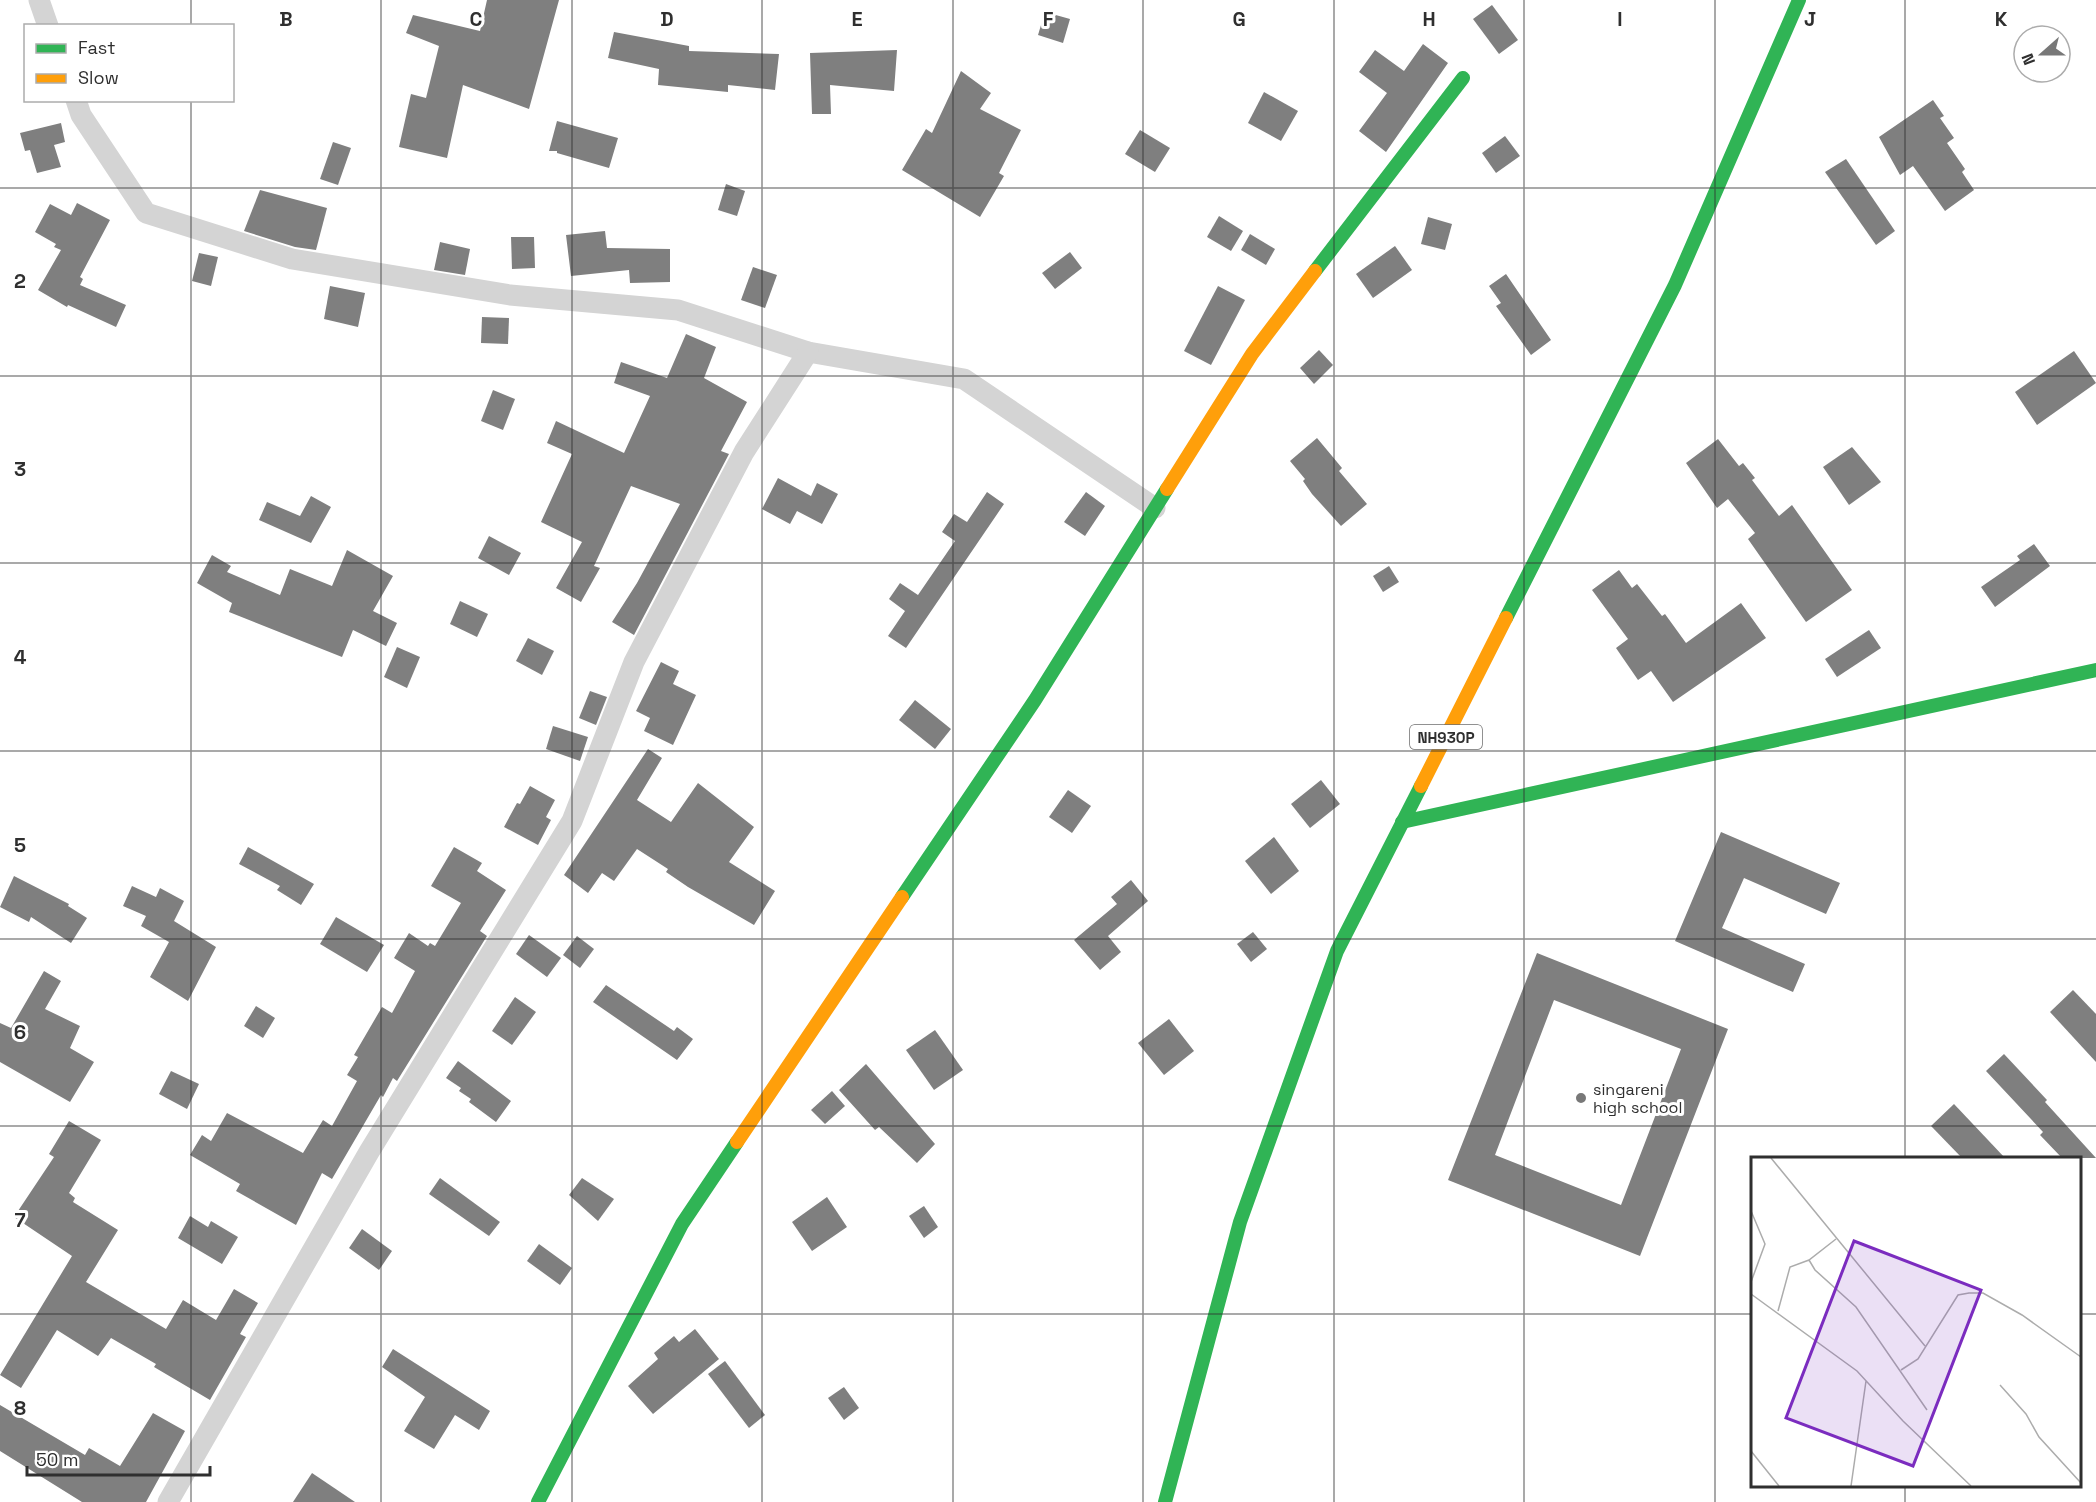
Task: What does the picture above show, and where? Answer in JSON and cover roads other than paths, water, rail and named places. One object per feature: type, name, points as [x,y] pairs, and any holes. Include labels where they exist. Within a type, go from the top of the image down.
[{"type":"main road","name":"NH930P","points":[[1165,1502],[1240,1222],[1337,951],[1675,285],[1799,0]]},
{"type":"main road","points":[[538,1502],[682,1224],[1035,700],[1252,354],[1463,78]]},
{"type":"main road","points":[[1402,822],[2096,670]]},
{"type":"street","points":[[39,0],[47,24]]},
{"type":"street","points":[[77,102],[81,115],[146,213],[292,258],[510,295],[678,310],[808,352],[964,379],[1155,508]]},
{"type":"street","points":[[168,1502],[369,1152],[572,821],[634,662],[744,452],[808,352]]},
{"type":"place","name":"singareni high school","points":[[1581,1098]]}]
